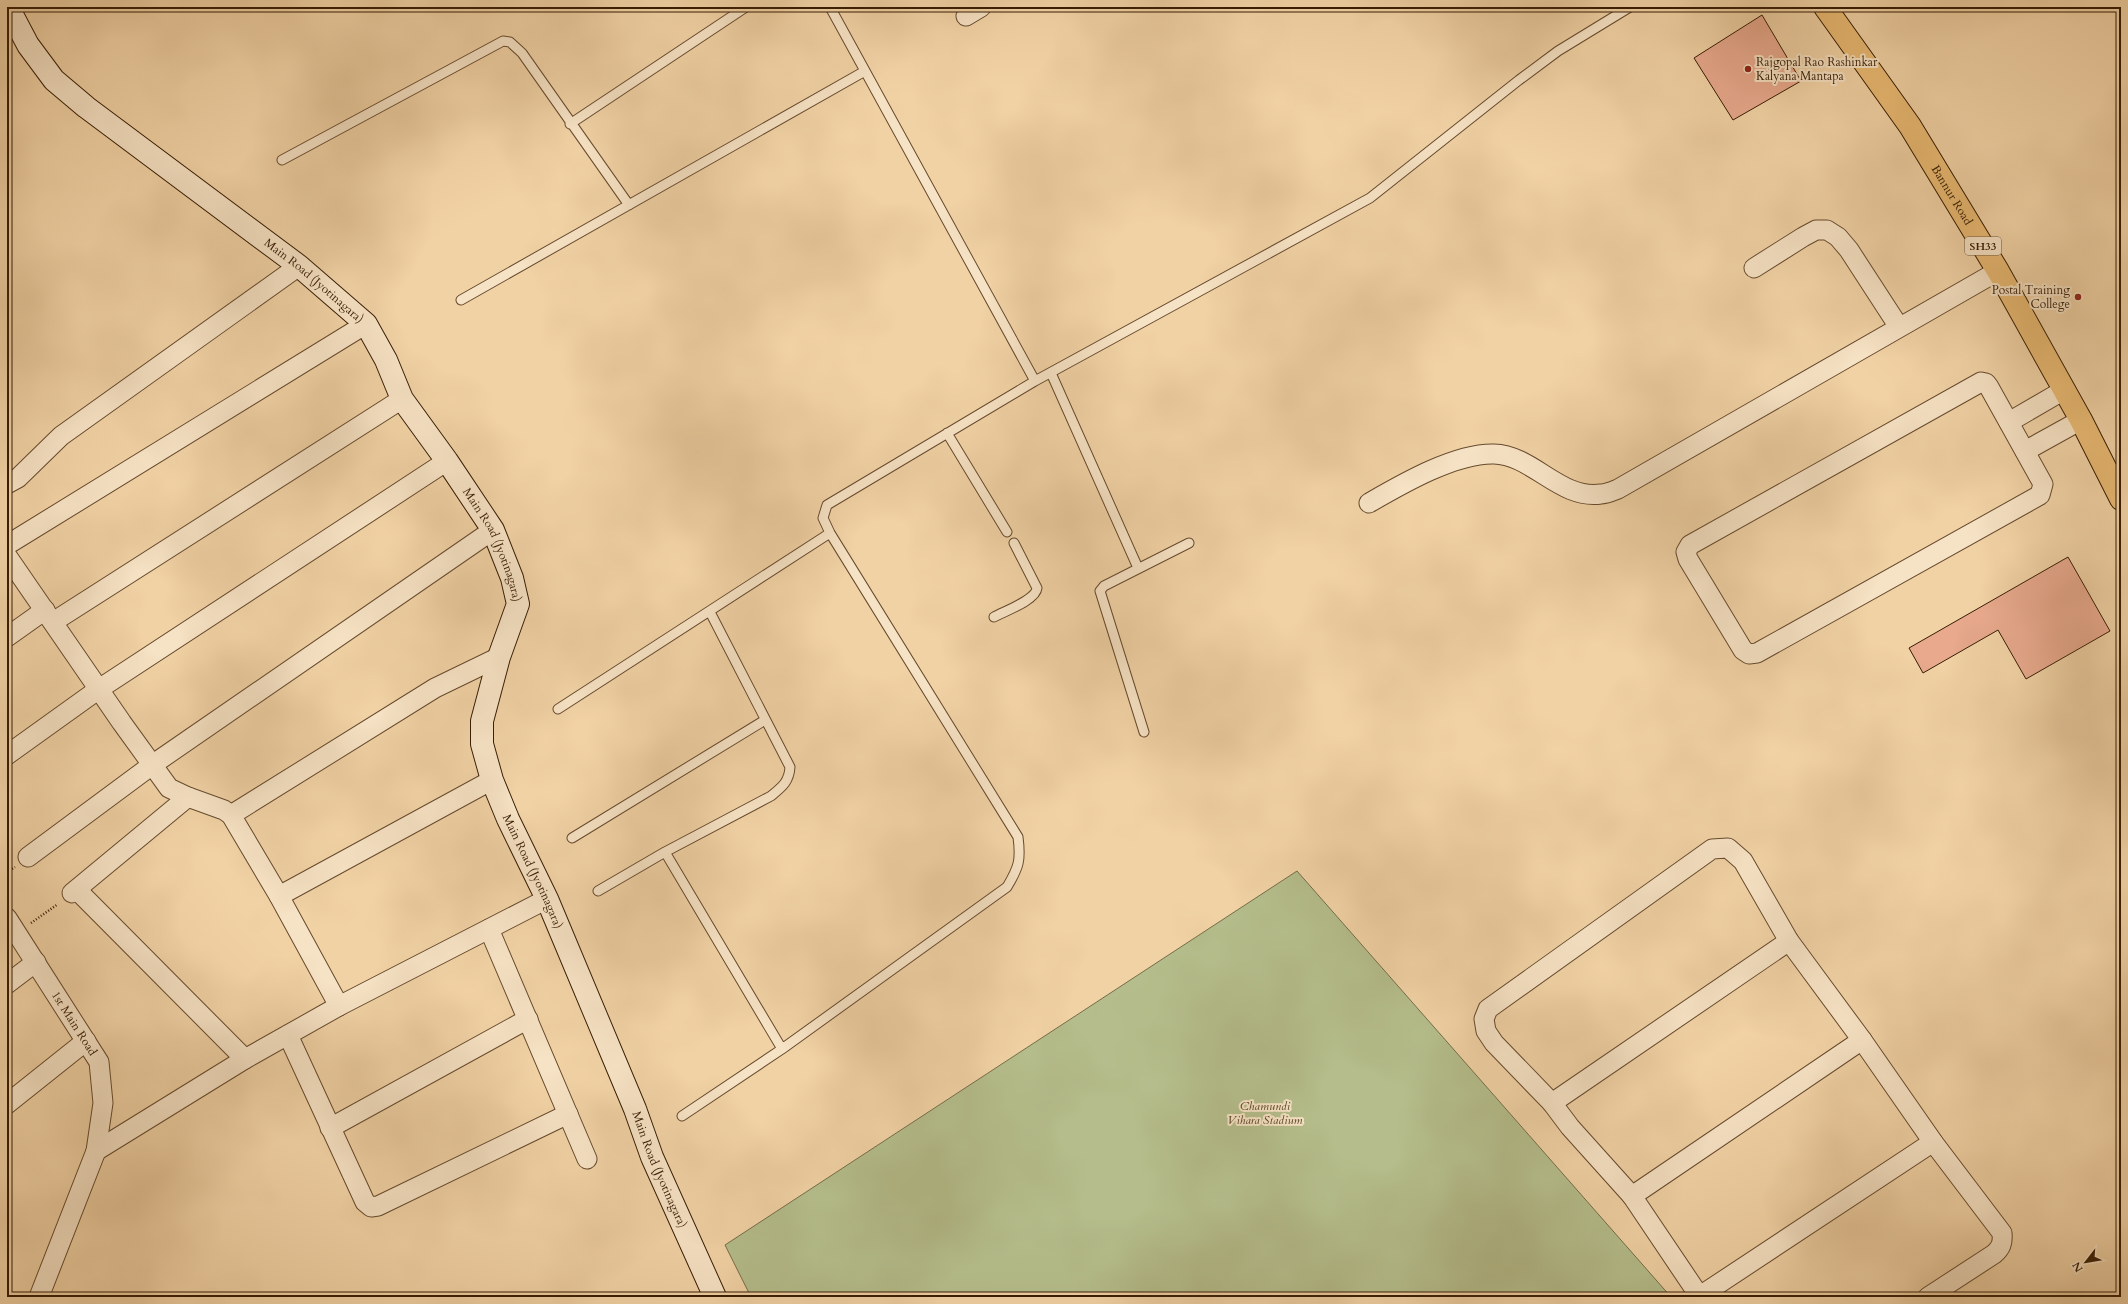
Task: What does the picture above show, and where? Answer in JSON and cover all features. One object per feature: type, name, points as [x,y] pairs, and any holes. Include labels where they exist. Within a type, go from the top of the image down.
[{"type":"main road","name":"Bannur Road","points":[[1825,7],[1910,126],[1998,271],[2064,390],[2121,499]]},
{"type":"street","name":"Main Road (Jyotinagara)","points":[[8,7],[28,45],[54,80],[86,107],[298,266],[366,324],[386,360],[402,399],[447,461],[493,530],[512,578],[518,604],[499,657],[482,721],[481,733],[492,780],[508,819],[547,899],[635,1109],[652,1157],[715,1297]]},
{"type":"street","points":[[1754,268],[1816,230],[1827,230],[1838,237],[1849,250],[1899,327]]},
{"type":"street","points":[[7,484],[18,478],[61,436],[298,266]]},
{"type":"street","points":[[1369,503],[1417,476],[1474,455],[1495,454],[1518,460],[1578,493],[1600,494],[1618,489],[1998,271]]},
{"type":"street","points":[[7,544],[366,324]]},
{"type":"street","points":[[1981,382],[1986,383],[1989,387],[2009,422],[2043,484],[2040,495],[1757,653],[1749,654],[1738,644],[1688,559],[1686,552],[1690,545],[1698,539],[1981,382]]},
{"type":"street","points":[[2009,422],[2064,390]]},
{"type":"street","points":[[7,637],[49,616],[402,399]]},
{"type":"street","points":[[2025,451],[2080,420]]},
{"type":"street","points":[[7,755],[99,689],[447,461]]},
{"type":"street","points":[[28,857],[152,765],[493,530]]},
{"type":"street","points":[[7,556],[169,788],[188,797],[217,807],[231,815],[279,896],[339,1006]]},
{"type":"street","points":[[231,815],[435,688],[499,657]]},
{"type":"street","points":[[279,896],[492,780]]},
{"type":"street","points":[[188,797],[75,892],[245,1059]]},
{"type":"street","points":[[1928,1297],[1994,1254],[2000,1248],[2003,1241],[2002,1233],[1933,1142],[1862,1040],[1789,941],[1743,861],[1728,848],[1712,849],[1488,1009],[1484,1019],[1486,1031],[1494,1043],[1552,1103],[1570,1127],[1632,1196],[1700,1296],[1933,1142]]},
{"type":"street","points":[[96,1150],[245,1059],[339,1006],[547,899]]},
{"type":"street","name":"1st Main Road","points":[[12,925],[99,1062],[102,1089],[103,1103],[96,1150],[39,1297]]},
{"type":"street","points":[[489,929],[587,1159]]},
{"type":"street","points":[[1552,1103],[1789,941]]},
{"type":"street","points":[[7,984],[36,962]]},
{"type":"street","points":[[330,1128],[528,1019]]},
{"type":"street","points":[[288,1035],[365,1202],[371,1207],[378,1206],[568,1114]]},
{"type":"street","points":[[1632,1196],[1862,1040]]},
{"type":"street","points":[[7,1104],[86,1041]]},
{"type":"lane","points":[[570,124],[746,7]]},
{"type":"lane","points":[[830,7],[1035,382]]},
{"type":"lane","points":[[682,1116],[782,1049],[1007,887],[1017,871],[1021,856],[1018,837],[830,533],[822,518],[827,505],[1035,382],[1370,198],[1558,51],[1630,7]]},
{"type":"lane","points":[[282,160],[503,40],[510,42],[522,52],[570,124],[629,205]]},
{"type":"lane","points":[[461,300],[865,71]]},
{"type":"lane","points":[[1051,373],[1138,568]]},
{"type":"lane","points":[[947,433],[1007,532]]},
{"type":"lane","points":[[558,709],[830,533]]},
{"type":"lane","points":[[994,617],[1031,598],[1036,593],[1037,588],[1014,543]]},
{"type":"lane","points":[[1144,732],[1100,594],[1104,586],[1189,543]]},
{"type":"lane","points":[[598,891],[665,852],[771,796],[784,786],[789,777],[790,767],[710,612]]},
{"type":"lane","points":[[572,838],[765,720]]},
{"type":"lane","points":[[665,852],[782,1049]]},
{"type":"path","points":[[12,925],[75,892]]},
{"type":"green space","name":"Chamundi Vihara Stadium","points":[[1297,871],[1671,1297],[751,1297],[725,1245]]},
{"type":"building","name":"Rajgopal Rao Rashinkar Kalyana Mantapa","points":[[1762,15],[1801,81],[1733,120],[1694,58]]},
{"type":"building","points":[[2068,557],[2110,631],[2026,679],[1998,630],[1923,673],[1909,648]]},
{"type":"place","name":"Rajgopal Rao Rashinkar Kalyana Mantapa","points":[[1748,69]]},
{"type":"place","name":"Postal Training College","points":[[2078,297]]}]
